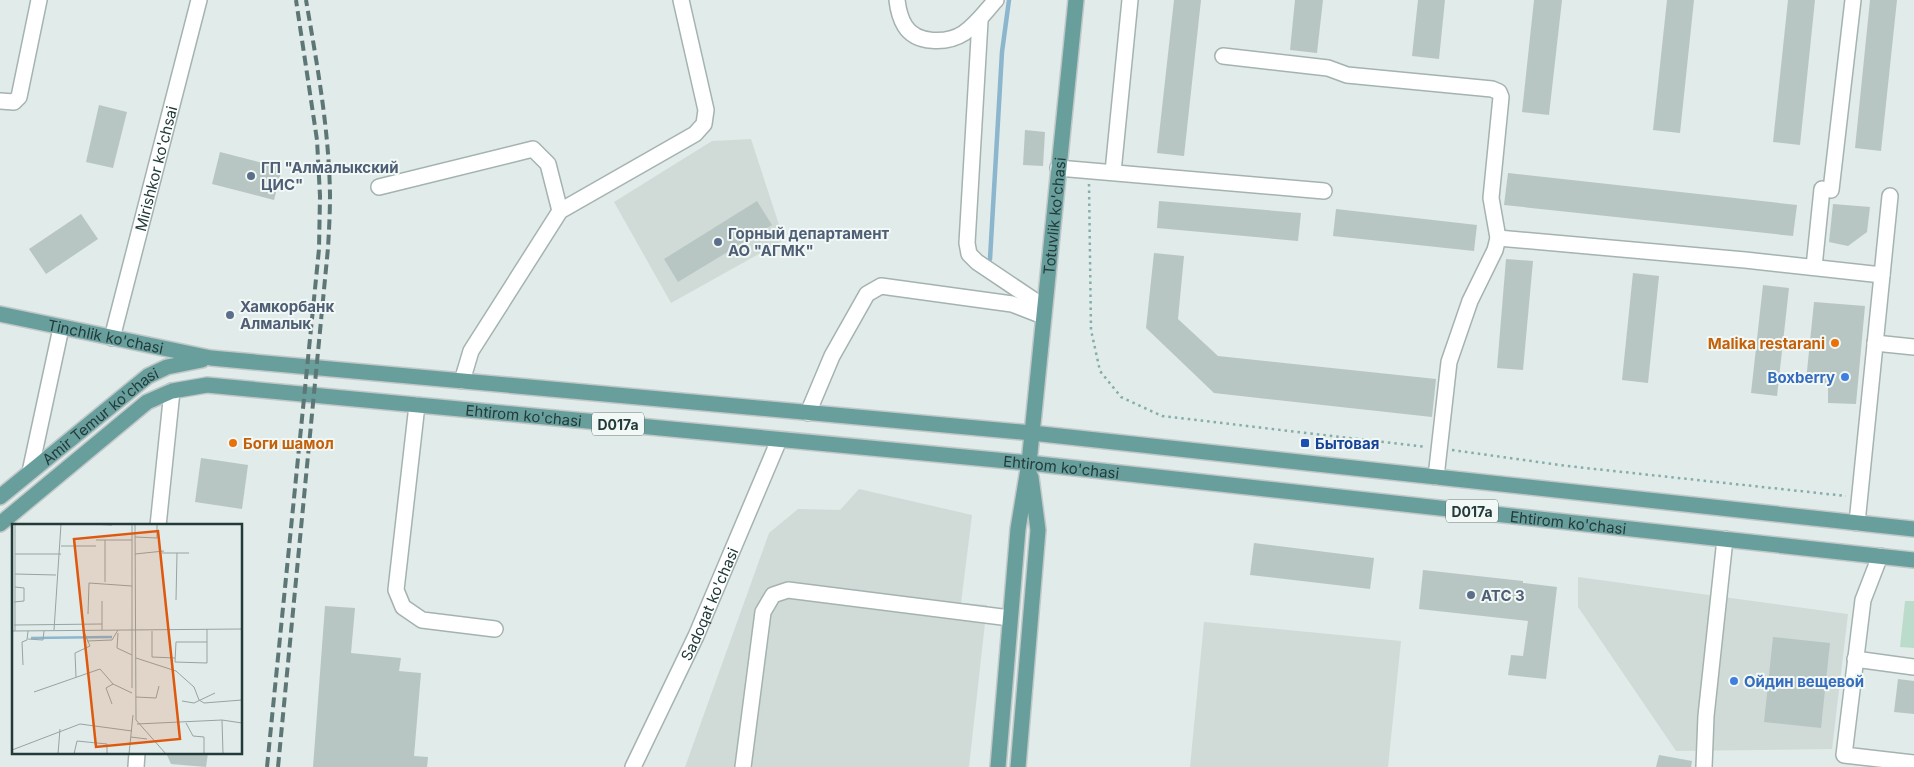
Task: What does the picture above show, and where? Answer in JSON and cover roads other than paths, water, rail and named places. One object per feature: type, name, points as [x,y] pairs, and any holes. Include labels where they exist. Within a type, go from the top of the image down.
[{"type":"main road","name":"Totuvlik ko'chasi","points":[[1029,463],[1076,0]]},
{"type":"main road","name":"Tinchlik ko'chasi","points":[[0,314],[211,358]]},
{"type":"main road","name":"Ehtirom ko'chasi","points":[[211,358],[1032,433],[1914,529]]},
{"type":"main road","name":"Amir Temur ko'chasi","points":[[0,497],[148,376],[173,365],[211,358]]},
{"type":"main road","points":[[207,385],[211,358]]},
{"type":"main road","name":"Ehtirom ko'chasi","points":[[207,385],[1029,463],[1914,560]]},
{"type":"main road","name":"Amir Temur ko'chasi","points":[[0,524],[142,405],[172,391],[207,385]]},
{"type":"main road","points":[[998,767],[1018,529],[1029,463]]},
{"type":"main road","points":[[1018,767],[1038,530],[1029,463]]},
{"type":"street","points":[[0,101],[14,102],[19,97],[39,0]]},
{"type":"street","name":"Mirishkor ko'chsai","points":[[112,338],[199,0]]},
{"type":"street","points":[[462,381],[470,352],[560,211],[695,134],[704,124],[706,110],[681,0]]},
{"type":"street","points":[[897,0],[899,13],[905,27],[914,35],[928,40],[946,40],[962,34],[980,21],[996,0]]},
{"type":"street","points":[[1113,172],[1130,0]]},
{"type":"street","points":[[1814,267],[1853,0]]},
{"type":"street","points":[[980,21],[967,243],[970,254],[977,262],[1043,312]]},
{"type":"street","points":[[1223,56],[1328,68],[1347,74],[1492,89],[1499,92],[1501,97],[1491,198],[1498,238],[1495,250],[1470,301],[1449,362],[1436,477]]},
{"type":"street","points":[[379,187],[532,148],[548,164],[560,211]]},
{"type":"street","points":[[1058,168],[1324,192]]},
{"type":"street","points":[[1857,523],[1890,196]]},
{"type":"street","points":[[1498,238],[1882,275]]},
{"type":"street","points":[[808,413],[832,356],[867,294],[881,286],[1012,304],[1043,312]]},
{"type":"street","points":[[30,472],[61,328]]},
{"type":"street","points":[[1875,343],[1914,347]]},
{"type":"street","points":[[158,524],[172,391]]},
{"type":"street","points":[[418,405],[396,590],[404,607],[422,620],[495,629]]},
{"type":"street","name":"Sadoqat ko'chasi","points":[[633,767],[696,636],[779,440]]},
{"type":"street","points":[[1704,767],[1707,706],[1725,539]]},
{"type":"street","points":[[1880,556],[1863,600],[1844,755],[1914,763]]},
{"type":"street","points":[[743,767],[763,612],[773,595],[788,590],[1010,618]]},
{"type":"street","points":[[1855,659],[1914,667]]},
{"type":"street","points":[[136,767],[137,754]]},
{"type":"waterway","points":[[990,259],[1002,52],[1009,0]]},
{"type":"railway","points":[[267,767],[319,249],[320,196],[317,140],[296,0]]},
{"type":"railway","points":[[278,767],[330,215],[325,121],[306,0]]},
{"type":"place","name":"ГП \"Алмалыкский ЦИС\"","points":[[251,176]]},
{"type":"place","name":"Горный департамент АО \"АГМК\"","points":[[718,242]]},
{"type":"place","name":"Хамкорбанк Алмалык","points":[[230,315]]},
{"type":"place","name":"Malika restarani","points":[[1835,343]]},
{"type":"place","name":"Boxberry","points":[[1845,377]]},
{"type":"place","name":"Боги шамол","points":[[233,443]]},
{"type":"place","name":"Бытовая","points":[[1305,443]]},
{"type":"place","name":"АТС 3","points":[[1471,595]]},
{"type":"place","name":"Ойдин вещевой","points":[[1734,681]]}]
